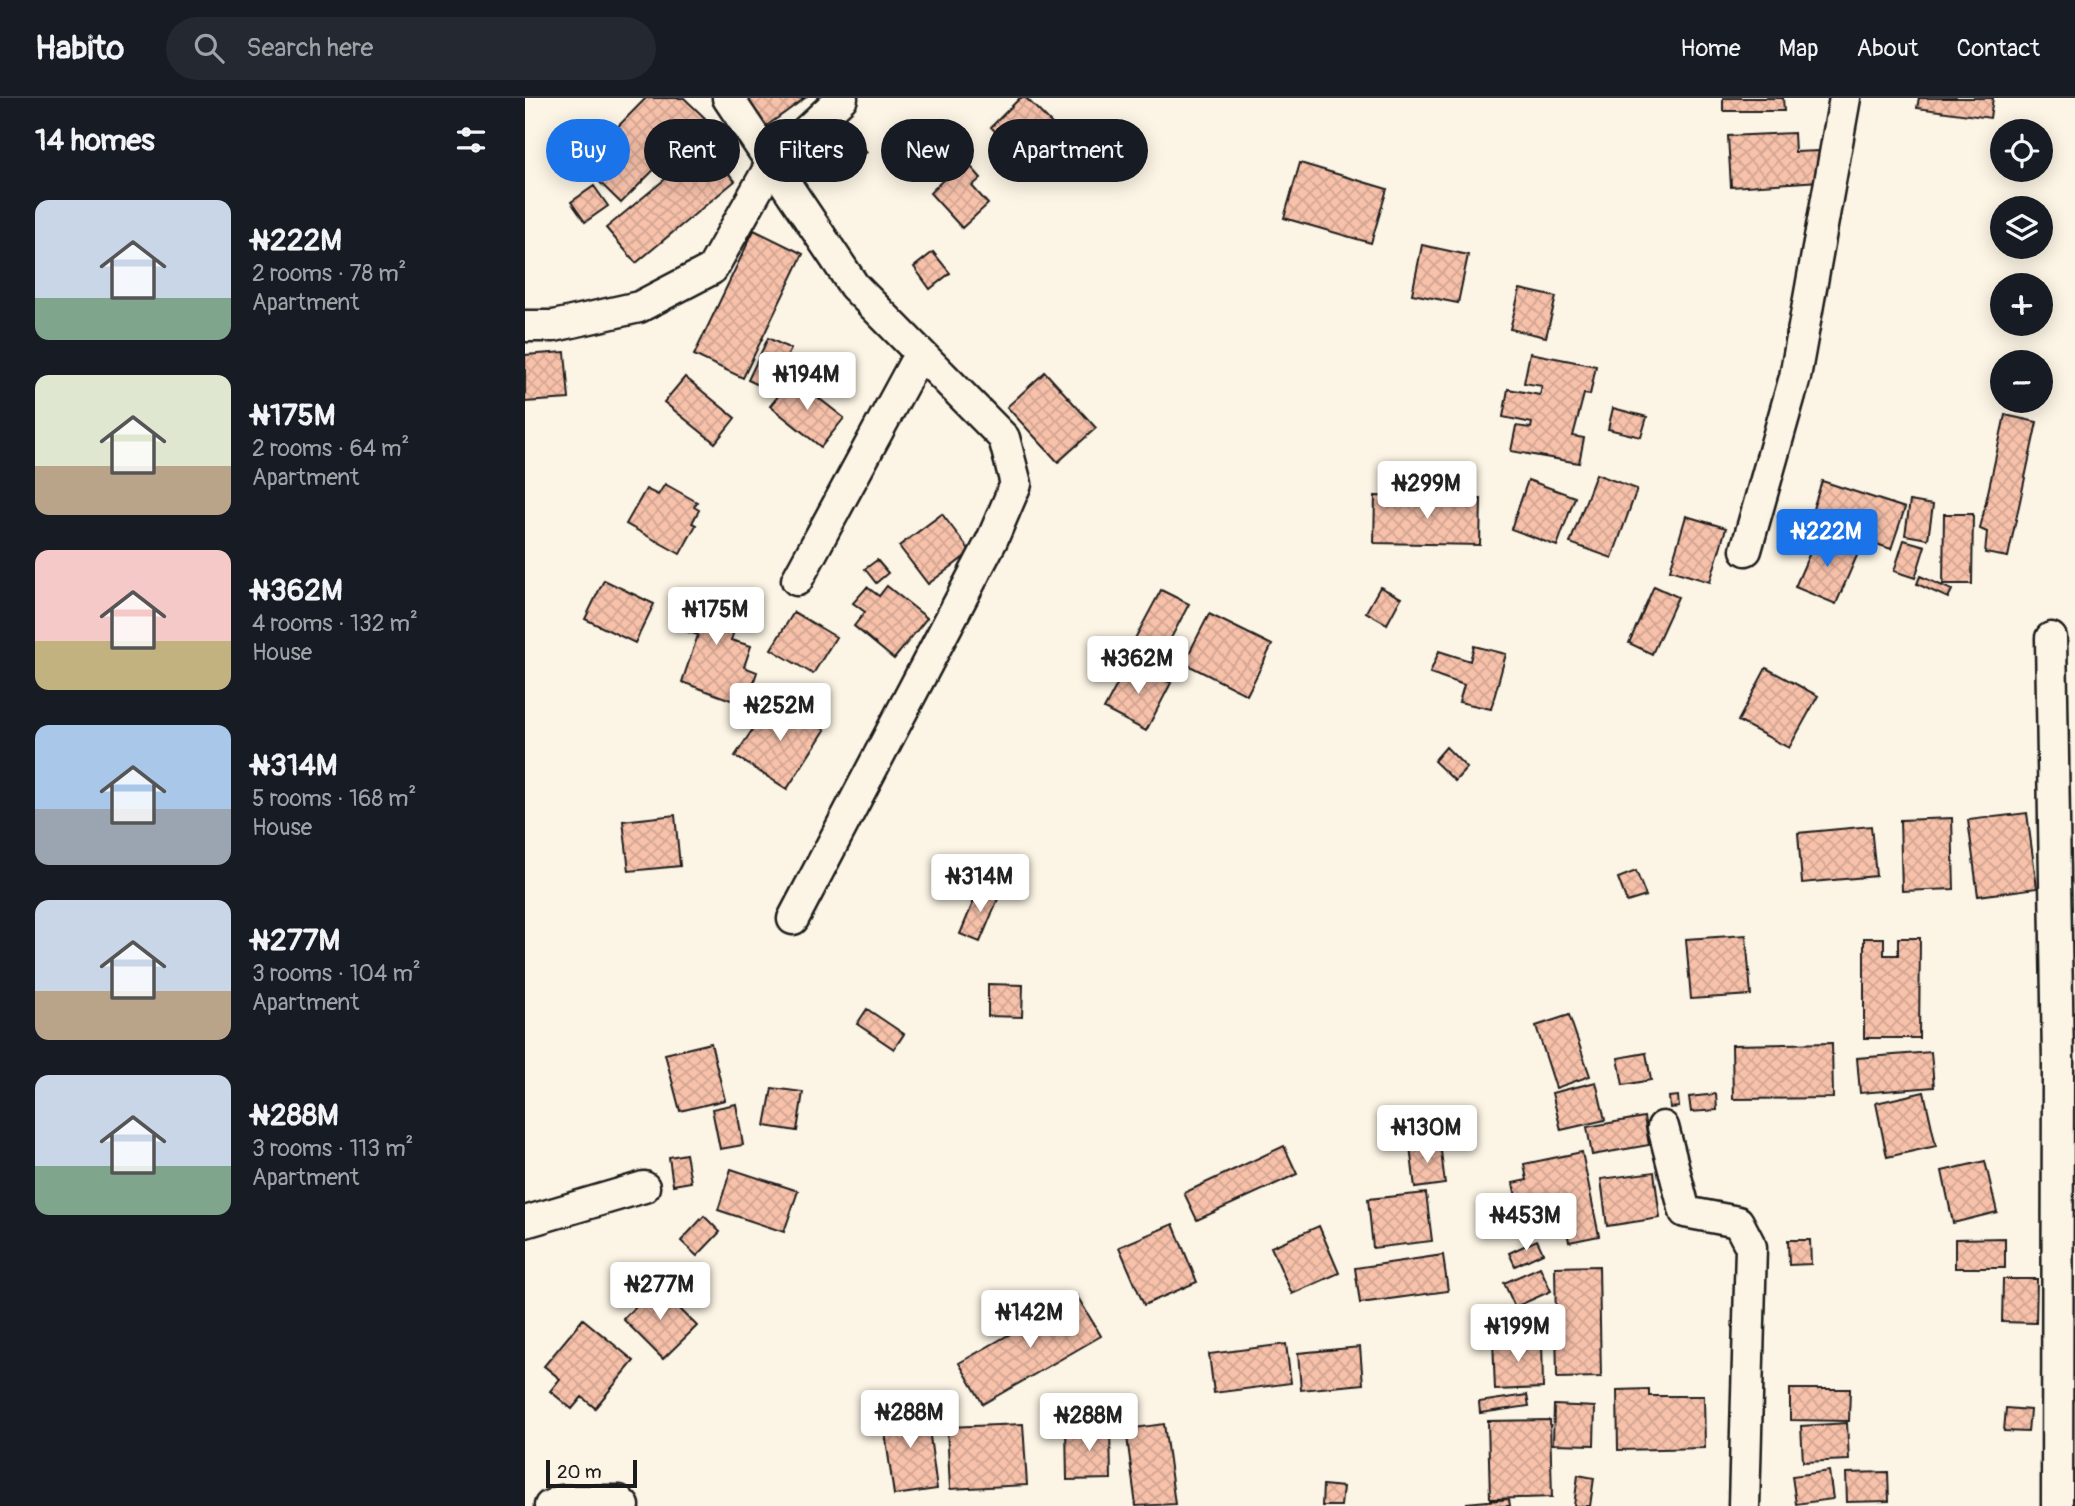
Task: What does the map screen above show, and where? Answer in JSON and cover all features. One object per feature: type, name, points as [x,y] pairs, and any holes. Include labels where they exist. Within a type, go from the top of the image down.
[{"type":"street","points":[[728,98],[754,136]]},
{"type":"street","points":[[819,119],[842,98]]},
{"type":"street","points":[[1746,550],[1795,377],[1845,98]]},
{"type":"street","points":[[525,326],[554,326],[639,307],[712,268],[761,182]]},
{"type":"street","points":[[785,182],[854,286],[1004,438],[1016,484],[992,540],[793,919]]},
{"type":"street","points":[[797,580],[920,353]]},
{"type":"street","points":[[2051,638],[2067,1061],[2057,1506]]},
{"type":"street","points":[[1663,1126],[1685,1212],[1738,1222],[1751,1247],[1744,1506]]},
{"type":"street","points":[[525,1222],[644,1187]]},
{"type":"street","points":[[550,1506],[561,1501],[619,1501],[624,1506]]},
{"type":"building","points":[[646,98],[684,98],[705,118],[644,119],[644,180],[621,203],[599,182],[630,182],[630,119],[625,119]]},
{"type":"building","points":[[744,98],[805,98],[776,119],[759,119]]},
{"type":"building","points":[[1020,98],[1026,98],[1047,119],[999,119]]},
{"type":"building","points":[[1723,98],[1783,98],[1784,111],[1723,111]]},
{"type":"building","points":[[1919,98],[1993,98],[1990,118],[1917,108]]},
{"type":"building","points":[[1794,133],[1795,152],[1819,151],[1820,181],[1731,187],[1728,136]]},
{"type":"building","points":[[1300,163],[1387,189],[1371,243],[1284,218]]},
{"type":"building","points":[[974,170],[981,178],[972,186],[988,204],[962,228],[930,193],[941,182],[974,182]]},
{"type":"building","points":[[662,182],[734,182],[636,263],[606,228]]},
{"type":"building","points":[[594,186],[608,206],[585,222],[571,202]]},
{"type":"building","points":[[754,230],[803,254],[743,378],[694,355]]},
{"type":"building","points":[[1422,245],[1468,255],[1458,303],[1412,294]]},
{"type":"building","points":[[933,252],[950,273],[930,289],[914,267]]},
{"type":"building","points":[[1520,289],[1556,297],[1546,337],[1510,329]]},
{"type":"building","points":[[768,338],[791,349],[771,391],[748,380]]},
{"type":"building","points":[[565,352],[569,399],[525,402],[525,355]]},
{"type":"building","points":[[1530,353],[1596,366],[1590,395],[1584,394],[1573,436],[1584,438],[1579,463],[1511,451],[1516,426],[1531,428],[1532,423],[1503,417],[1508,389],[1540,395],[1542,386],[1524,383]]},
{"type":"building","points":[[1045,372],[1096,428],[1058,462],[1007,407]]},
{"type":"building","points":[[685,377],[735,418],[715,443],[664,402]]},
{"type":"building","points":[[793,378],[844,418],[821,447],[770,406]]},
{"type":"building","points":[[1613,408],[1647,417],[1641,437],[1608,429]]},
{"type":"building","points":[[2005,415],[2037,422],[2008,557],[1985,553],[1987,532],[1980,529]]},
{"type":"building","points":[[1596,474],[1637,489],[1612,558],[1570,543]]},
{"type":"building","points":[[1528,480],[1575,497],[1557,546],[1511,529]]},
{"type":"building","points":[[1822,481],[1905,508],[1891,549],[1809,521]]},
{"type":"building","points":[[665,484],[697,502],[694,507],[699,510],[692,523],[696,525],[680,554],[626,524],[646,489],[658,495]]},
{"type":"building","points":[[1375,496],[1481,499],[1480,545],[1374,543]]},
{"type":"building","points":[[1910,501],[1933,505],[1928,539],[1905,535]]},
{"type":"building","points":[[942,514],[971,552],[928,584],[899,546]]},
{"type":"building","points":[[1944,514],[1973,514],[1972,584],[1943,584]]},
{"type":"building","points":[[1686,516],[1726,528],[1710,582],[1670,570]]},
{"type":"building","points":[[1818,534],[1859,551],[1836,604],[1795,587]]},
{"type":"building","points":[[1904,540],[1925,546],[1915,578],[1894,571]]},
{"type":"building","points":[[877,560],[888,573],[876,583],[865,569]]},
{"type":"building","points":[[1920,576],[1952,590],[1948,598],[1917,584]]},
{"type":"building","points":[[604,580],[654,604],[635,643],[585,619]]},
{"type":"building","points":[[887,586],[927,618],[894,659],[854,626],[865,612],[853,603],[867,587],[879,596]]},
{"type":"building","points":[[1654,586],[1678,597],[1652,654],[1629,643]]},
{"type":"building","points":[[1380,587],[1401,598],[1387,624],[1366,612]]},
{"type":"building","points":[[692,589],[743,606],[731,640],[751,646],[744,667],[757,672],[751,690],[738,685],[736,690],[743,693],[739,703],[682,682],[698,635],[679,629]]},
{"type":"building","points":[[1161,590],[1189,604],[1160,659],[1132,644]]},
{"type":"building","points":[[794,612],[836,637],[813,674],[771,649]]},
{"type":"building","points":[[1209,614],[1272,645],[1247,695],[1184,663]]},
{"type":"building","points":[[1474,646],[1506,654],[1491,709],[1459,702],[1464,685],[1430,673],[1439,651],[1470,661]]},
{"type":"building","points":[[1129,662],[1171,683],[1146,731],[1104,709]]},
{"type":"building","points":[[1766,668],[1818,696],[1789,748],[1738,721]]},
{"type":"building","points":[[775,696],[825,730],[787,789],[735,756]]},
{"type":"building","points":[[1446,747],[1467,768],[1455,781],[1434,761]]},
{"type":"building","points":[[2027,813],[2037,888],[1978,896],[1968,820]]},
{"type":"building","points":[[675,815],[680,866],[629,871],[623,821]]},
{"type":"building","points":[[1952,818],[1954,889],[1902,891],[1900,820]]},
{"type":"building","points":[[1871,826],[1876,876],[1802,883],[1798,833]]},
{"type":"building","points":[[1636,871],[1646,896],[1627,902],[1618,878]]},
{"type":"building","points":[[980,886],[1000,894],[980,942],[960,934]]},
{"type":"building","points":[[1746,935],[1751,995],[1691,999],[1686,939]]},
{"type":"building","points":[[1864,938],[1884,938],[1884,955],[1898,955],[1898,938],[1920,938],[1919,1038],[1864,1038]]},
{"type":"building","points":[[988,984],[1023,985],[1022,1017],[988,1016]]},
{"type":"building","points":[[867,1009],[904,1034],[894,1049],[857,1024]]},
{"type":"building","points":[[1569,1015],[1590,1076],[1556,1088],[1536,1026]]},
{"type":"building","points":[[711,1043],[725,1100],[680,1111],[665,1054]]},
{"type":"building","points":[[1832,1043],[1833,1098],[1733,1099],[1732,1045]]},
{"type":"building","points":[[1931,1052],[1934,1087],[1860,1093],[1857,1058]]},
{"type":"building","points":[[1646,1053],[1651,1080],[1623,1085],[1618,1058]]},
{"type":"building","points":[[1596,1082],[1605,1120],[1561,1130],[1552,1093]]},
{"type":"building","points":[[772,1088],[803,1092],[797,1131],[765,1126]]},
{"type":"building","points":[[1924,1092],[1936,1146],[1887,1157],[1876,1103]]},
{"type":"building","points":[[1716,1094],[1717,1110],[1691,1112],[1689,1097]]},
{"type":"building","points":[[1678,1096],[1679,1107],[1670,1108],[1669,1097]]},
{"type":"building","points":[[736,1104],[743,1145],[720,1149],[712,1109]]},
{"type":"building","points":[[1644,1117],[1649,1145],[1592,1155],[1587,1127]]},
{"type":"building","points":[[1440,1143],[1445,1184],[1415,1188],[1410,1146]]},
{"type":"building","points":[[1284,1146],[1297,1174],[1197,1220],[1184,1193]]},
{"type":"building","points":[[1582,1152],[1599,1236],[1569,1242],[1563,1212],[1521,1220],[1513,1183],[1527,1180],[1524,1164]]},
{"type":"building","points":[[686,1154],[691,1182],[673,1185],[669,1157]]},
{"type":"building","points":[[1985,1161],[1997,1212],[1953,1223],[1942,1171]]},
{"type":"building","points":[[731,1169],[798,1191],[784,1232],[718,1210]]},
{"type":"building","points":[[1654,1172],[1660,1218],[1607,1226],[1601,1179]]},
{"type":"building","points":[[1426,1193],[1432,1241],[1373,1248],[1368,1199]]},
{"type":"building","points":[[704,1216],[720,1232],[697,1256],[681,1241]]},
{"type":"building","points":[[1173,1224],[1197,1282],[1144,1305],[1119,1247]]},
{"type":"building","points":[[1319,1226],[1339,1273],[1292,1294],[1271,1247]]},
{"type":"building","points":[[2005,1238],[2005,1268],[1955,1268],[1955,1239]]},
{"type":"building","points":[[1537,1240],[1543,1253],[1515,1266],[1509,1253]]},
{"type":"building","points":[[1788,1240],[1810,1240],[1811,1264],[1789,1265]]},
{"type":"building","points":[[1443,1255],[1448,1291],[1360,1303],[1355,1268]]},
{"type":"building","points":[[1599,1266],[1601,1377],[1557,1378],[1555,1267]]},
{"type":"building","points":[[1540,1267],[1551,1291],[1515,1307],[1504,1283]]},
{"type":"building","points":[[2003,1279],[2037,1279],[2036,1323],[2002,1322]]},
{"type":"building","points":[[657,1286],[697,1326],[663,1359],[623,1319]]},
{"type":"building","points":[[1077,1296],[1101,1336],[983,1404],[959,1363]]},
{"type":"building","points":[[583,1319],[634,1361],[595,1408],[582,1397],[572,1409],[550,1391],[560,1379],[544,1366]]},
{"type":"building","points":[[1542,1338],[1543,1388],[1495,1390],[1493,1339]]},
{"type":"building","points":[[1286,1344],[1291,1383],[1214,1393],[1209,1354]]},
{"type":"building","points":[[1360,1347],[1363,1384],[1301,1390],[1298,1353]]},
{"type":"building","points":[[1649,1389],[1649,1396],[1704,1396],[1705,1448],[1618,1450],[1617,1390]]},
{"type":"building","points":[[1790,1389],[1850,1389],[1849,1421],[1790,1420]]},
{"type":"building","points":[[1527,1395],[1529,1406],[1480,1413],[1479,1402]]},
{"type":"building","points":[[1554,1405],[1595,1407],[1594,1445],[1553,1444]]},
{"type":"building","points":[[926,1406],[937,1489],[894,1495],[882,1412]]},
{"type":"building","points":[[2006,1408],[2030,1410],[2028,1432],[2004,1431]]},
{"type":"building","points":[[1550,1420],[1552,1497],[1490,1499],[1488,1421]]},
{"type":"building","points":[[1847,1423],[1849,1460],[1803,1462],[1801,1426]]},
{"type":"building","points":[[1023,1424],[1027,1485],[950,1489],[947,1427]]},
{"type":"building","points":[[1164,1424],[1175,1504],[1136,1506],[1126,1429]]},
{"type":"building","points":[[1110,1426],[1111,1479],[1067,1480],[1066,1427]]},
{"type":"building","points":[[1829,1471],[1833,1499],[1796,1504],[1792,1476]]},
{"type":"building","points":[[1888,1472],[1889,1501],[1847,1502],[1846,1473]]},
{"type":"building","points":[[1578,1475],[1594,1478],[1590,1506],[1574,1506]]},
{"type":"building","points":[[1323,1485],[1343,1487],[1341,1506],[1322,1506]]},
{"type":"building","points":[[1509,1499],[1510,1506],[1468,1506],[1467,1503]]}]
